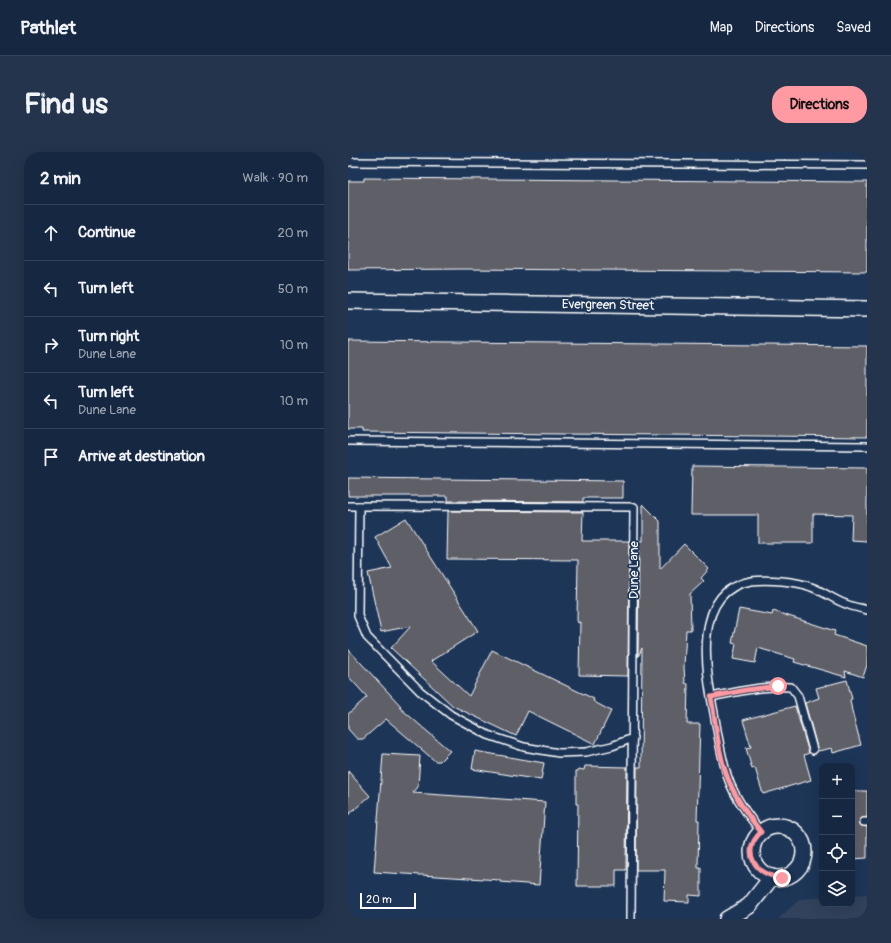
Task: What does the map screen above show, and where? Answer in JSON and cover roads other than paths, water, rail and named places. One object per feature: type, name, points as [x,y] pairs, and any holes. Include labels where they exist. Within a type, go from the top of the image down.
[{"type":"street","name":"Evergreen Street","points":[[348,301],[867,309]]},
{"type":"street","points":[[774,826],[784,826],[793,830],[800,838],[804,847],[804,858],[796,870],[782,878],[772,877],[762,873],[755,866],[752,856],[752,846],[756,836],[761,832],[774,826]]},
{"type":"street","points":[[727,919],[749,906],[772,877]]},
{"type":"lane","points":[[348,162],[867,165]]},
{"type":"lane","points":[[348,441],[867,446]]},
{"type":"lane","name":"Dune Lane","points":[[348,506],[634,507],[632,919]]},
{"type":"lane","points":[[359,506],[358,616],[367,637],[420,691],[451,715],[488,735],[524,747],[559,753],[586,752],[612,746],[633,738]]},
{"type":"lane","points":[[761,832],[741,805],[728,779],[720,748],[706,669],[706,635],[716,604],[732,588],[751,581],[780,581],[810,586],[846,604],[867,610]]},
{"type":"lane","points":[[711,697],[746,690],[778,686],[791,687],[798,696],[813,750]]}]
